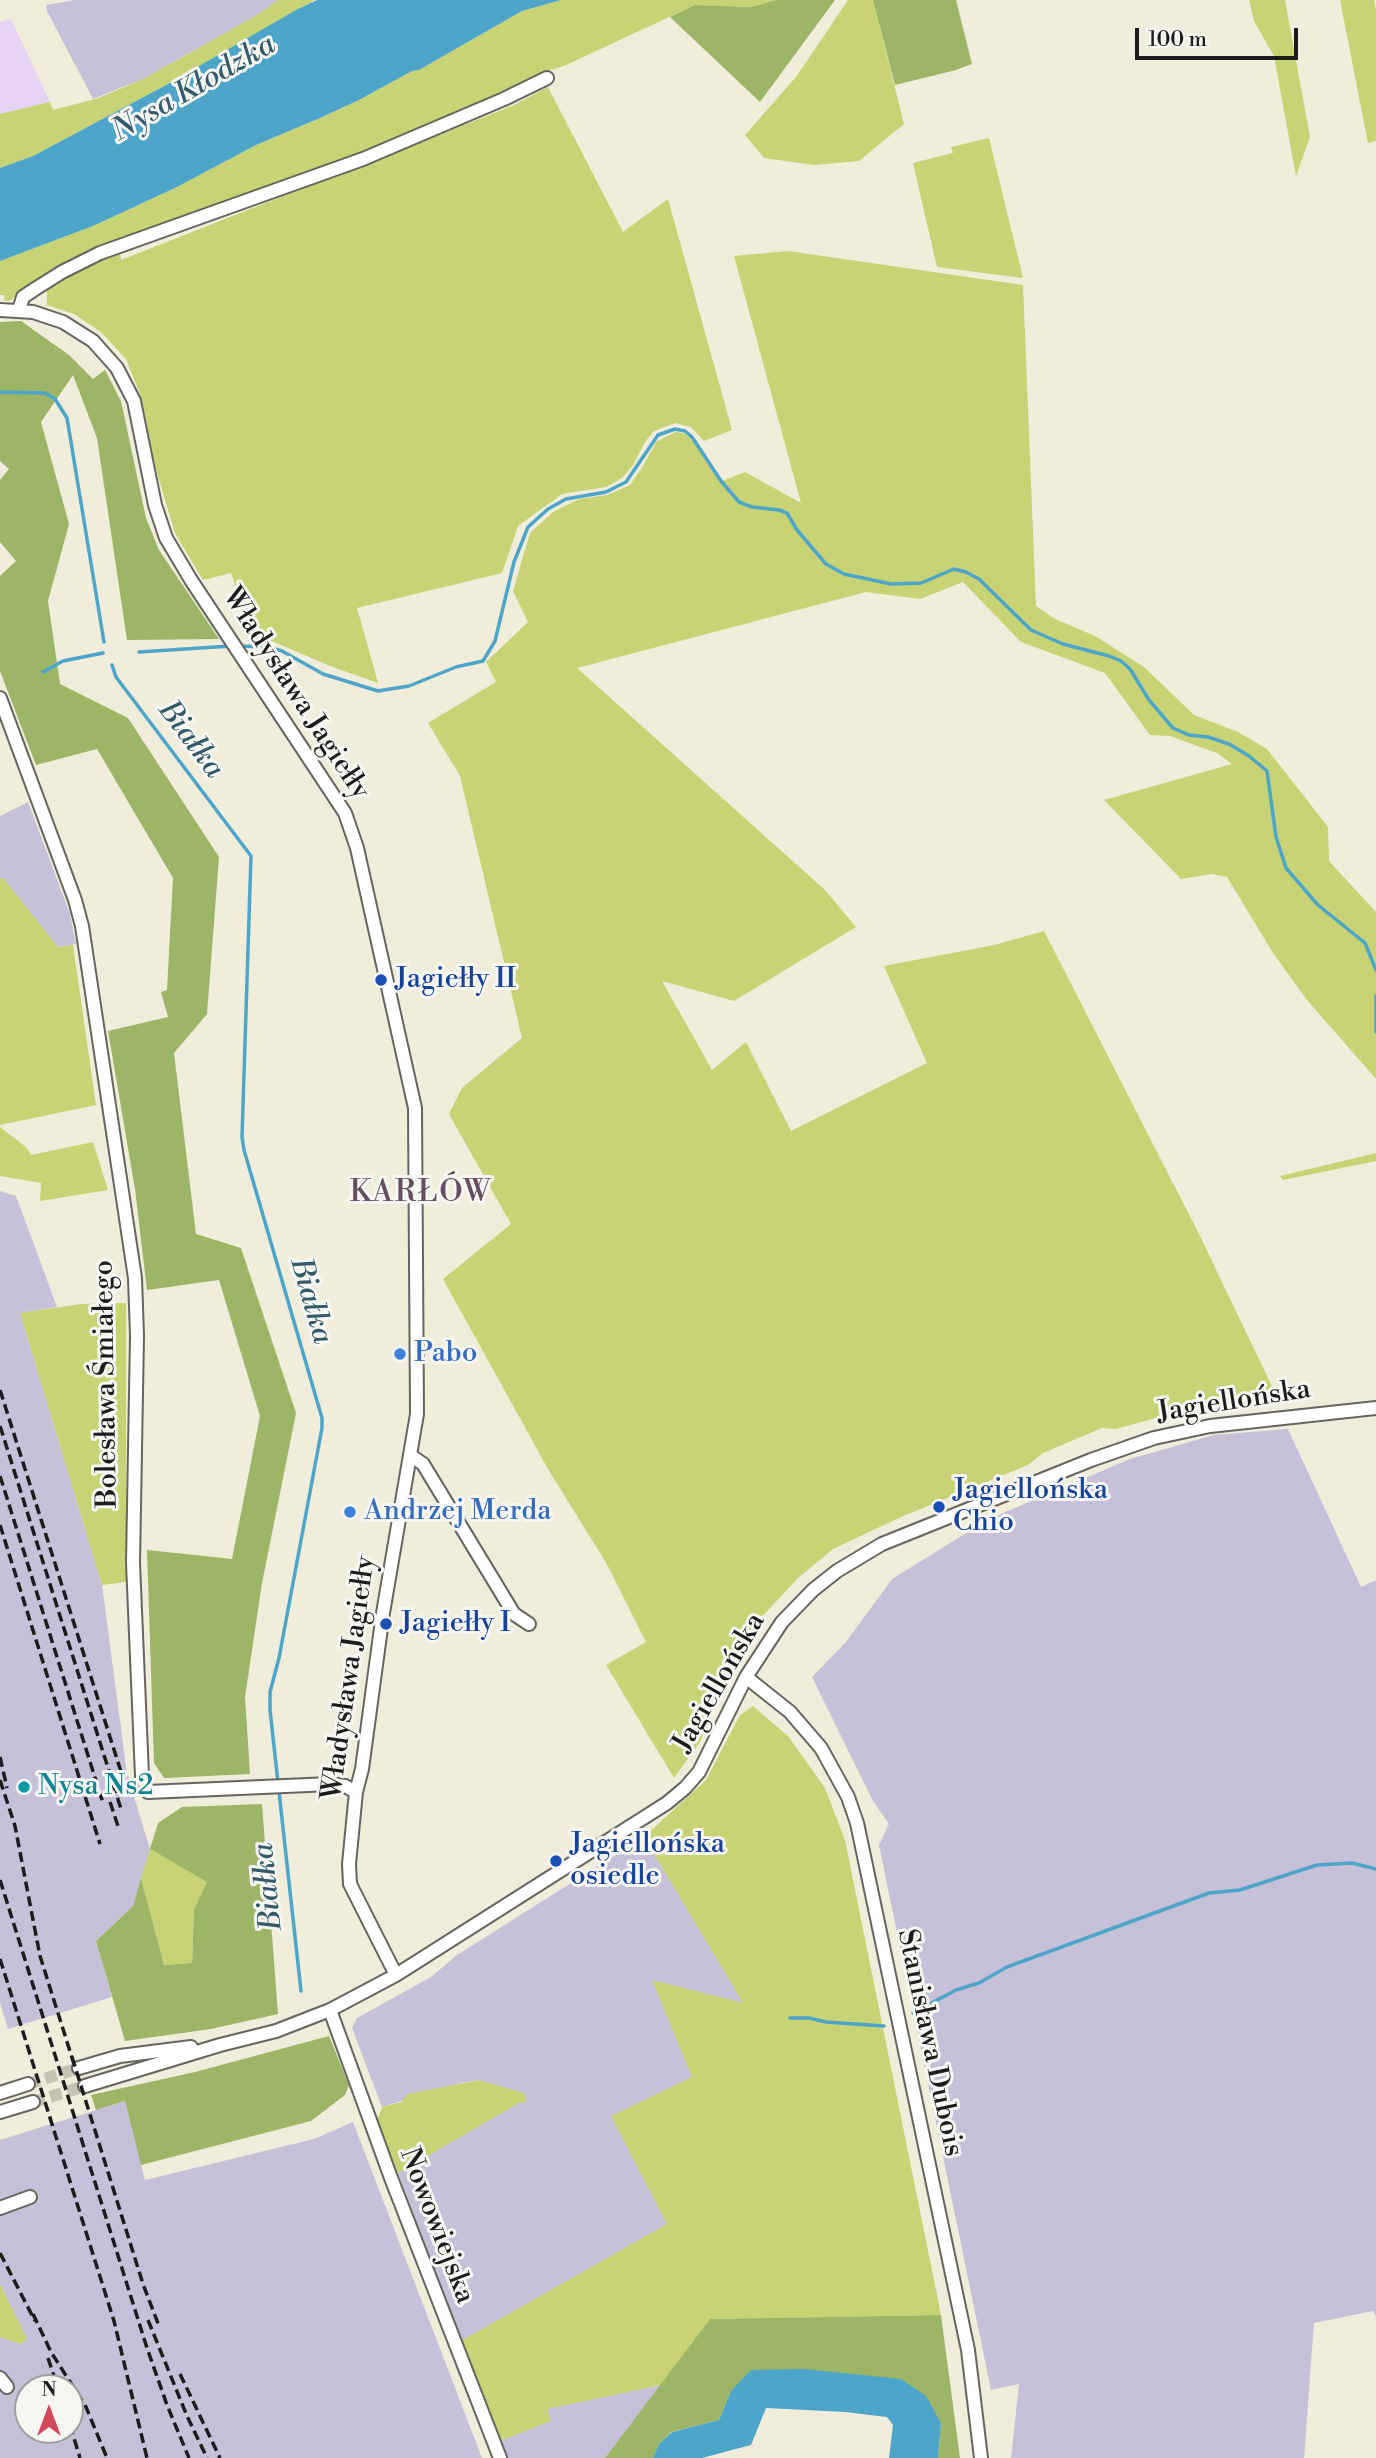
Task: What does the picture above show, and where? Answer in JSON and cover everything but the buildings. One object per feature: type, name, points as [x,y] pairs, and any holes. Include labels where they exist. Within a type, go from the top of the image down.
[{"type":"street","points":[[19,310],[23,297],[34,289],[100,253],[363,159],[547,78]]},
{"type":"street","name":"Władysława Jagiełły","points":[[0,310],[19,310],[48,316],[79,331],[103,351],[117,368],[134,401],[155,505],[166,538],[349,820],[415,1108],[417,1414],[383,1613],[362,1769],[356,1792],[349,1864],[350,1884],[396,1975]]},
{"type":"street","name":"Bolesława Śmiałego","points":[[0,698],[71,887],[82,926],[135,1278],[137,1336],[133,1563],[142,1776],[148,1792],[331,1784],[345,1786],[356,1792]]},
{"type":"street","name":"Jagiellońska","points":[[85,2086],[276,2031],[330,2010],[396,1975],[667,1803],[685,1788],[706,1759],[746,1677],[782,1622],[813,1590],[851,1562],[896,1538],[1091,1460],[1154,1438],[1210,1426],[1376,1408]]},
{"type":"street","points":[[411,1455],[423,1464],[514,1614],[529,1623]]},
{"type":"street","name":"Stanisława Dubois","points":[[746,1677],[790,1712],[821,1748],[848,1797],[857,1823],[968,2350],[981,2458]]},
{"type":"street","name":"Nowowiejska","points":[[330,2010],[499,2458]]},
{"type":"street","name":"Jagiellońska","points":[[79,2068],[120,2056],[220,2045]]},
{"type":"street","points":[[0,2093],[28,2084]]},
{"type":"street","points":[[0,2112],[33,2102]]},
{"type":"street","points":[[0,2208],[30,2197]]},
{"type":"shaded area","points":[[75,0],[278,0],[257,15],[143,79],[93,99],[47,11],[46,5]]},
{"type":"shaded area","points":[[11,19],[50,102],[0,114],[0,22]]},
{"type":"shaded area","points":[[28,802],[70,914],[76,944],[58,947],[4,879],[0,878],[0,816]]},
{"type":"shaded area","points":[[0,1191],[16,1196],[57,1307],[20,1313],[102,1585],[127,1774],[150,1849],[133,1906],[96,1941],[112,1997],[8,2029],[0,2003]]},
{"type":"shaded area","points":[[1288,1429],[1361,1587],[1376,1580],[1376,2316],[1373,2311],[1314,2323],[1304,2458],[1011,2458],[1019,2384],[991,2390],[879,1845],[889,1824],[873,1801],[812,1677],[846,1642],[892,1579],[989,1519],[1130,1459],[1214,1435]]},
{"type":"shaded area","points":[[644,1837],[744,2004],[692,2078],[611,2116],[667,2224],[461,2341],[398,2173],[519,2103],[526,2102],[524,2094],[479,2080],[460,2083],[382,2107],[352,2028],[357,2018],[431,1977],[457,1955]]},
{"type":"shaded area","points":[[125,2101],[145,2180],[314,2139],[353,2122],[482,2458],[0,2458],[0,2337],[20,2344],[27,2339],[0,2284],[0,2140]]},
{"type":"shaded area","points":[[661,2385],[605,2458],[507,2458],[500,2441],[550,2421],[546,2409]]},
{"type":"green space","points":[[278,0],[315,0],[168,84],[33,156],[0,168],[0,114],[50,102],[53,110],[99,98],[143,79],[257,15]]},
{"type":"green space","points":[[561,0],[776,0],[751,7],[695,5],[566,65],[540,74],[517,88],[353,157],[89,253],[31,283],[11,300],[5,301],[4,295],[0,295],[0,261],[93,226],[177,187],[256,145],[320,118],[412,71],[419,70],[522,11]]},
{"type":"green space","points":[[776,0],[835,0],[760,102],[670,17],[695,5],[751,7]]},
{"type":"green space","points":[[848,0],[873,0],[904,124],[859,161],[814,165],[764,158],[745,135],[796,77]]},
{"type":"green space","points":[[873,0],[956,0],[972,64],[895,85]]},
{"type":"green space","points":[[1249,0],[1285,0],[1310,137],[1296,176],[1274,56],[1254,21]]},
{"type":"green space","points":[[1340,0],[1374,0],[1376,10],[1376,141],[1368,143]]},
{"type":"green space","points":[[548,87],[623,232],[668,199],[732,430],[704,441],[691,427],[675,423],[654,431],[622,478],[606,487],[562,494],[518,526],[502,573],[357,608],[378,683],[253,633],[231,573],[203,580],[175,533],[156,470],[140,394],[126,359],[101,332],[74,314],[47,305],[47,288],[97,260],[120,252],[121,260],[512,106]]},
{"type":"green space","points":[[989,138],[1023,278],[937,267],[913,163],[953,153],[951,147]]},
{"type":"green space","points":[[788,251],[1023,285],[1036,606],[1055,619],[1095,636],[1144,667],[1194,715],[1238,732],[1267,749],[1328,827],[1329,861],[1376,912],[1376,1079],[1307,1000],[1273,953],[1227,877],[1212,874],[1181,879],[1104,800],[1232,764],[1217,753],[1170,736],[1150,735],[1105,673],[1021,642],[963,582],[920,599],[866,592],[577,668],[825,890],[856,927],[734,1001],[662,981],[712,1070],[746,1042],[791,1131],[927,1063],[884,966],[994,945],[1044,931],[1199,1234],[1278,1399],[1196,1407],[1116,1429],[1102,1428],[1043,1453],[1028,1465],[901,1517],[833,1549],[798,1578],[759,1620],[725,1681],[700,1742],[674,1778],[606,1665],[646,1642],[608,1566],[548,1469],[443,1279],[511,1224],[449,1114],[462,1088],[522,1038],[460,776],[428,723],[496,682],[486,662],[528,622],[513,591],[530,533],[553,512],[579,499],[607,495],[630,485],[656,442],[675,432],[684,433],[691,438],[720,482],[745,472],[801,503],[734,256]]},
{"type":"green space","points":[[21,321],[69,355],[93,379],[105,370],[121,401],[146,518],[159,550],[219,639],[127,640],[97,438],[73,375],[41,422],[69,524],[48,601],[60,684],[128,718],[219,857],[207,1014],[174,1053],[196,1234],[241,1248],[296,1413],[262,1583],[245,1697],[250,1774],[164,1778],[154,1763],[147,1550],[232,1559],[260,1416],[219,1280],[147,1290],[135,1189],[108,1031],[168,1017],[161,992],[167,990],[173,878],[97,749],[36,765],[0,671],[0,576],[16,561],[0,542],[0,480],[9,469],[0,461],[0,322]]},
{"type":"green space","points":[[0,878],[4,879],[58,947],[73,945],[96,1105],[0,1125]]},
{"type":"green space","points":[[0,1127],[26,1147],[31,1155],[93,1142],[108,1190],[40,1201],[41,1183],[0,1176]]},
{"type":"green space","points":[[1376,1153],[1376,1161],[1283,1180],[1280,1176]]},
{"type":"green space","points":[[126,1303],[126,1582],[102,1585],[20,1313],[81,1304]]},
{"type":"green space","points":[[753,1706],[788,1736],[825,1788],[845,1840],[941,2315],[710,2319],[661,2385],[547,2409],[551,2421],[500,2441],[461,2341],[667,2224],[611,2116],[692,2077],[652,1980],[743,2003],[644,1837],[706,1780],[740,1715]]},
{"type":"green space","points":[[262,1804],[278,2014],[211,2029],[125,2041],[96,1941],[133,1906],[141,1878],[164,1965],[192,1963],[194,1910],[207,1882],[150,1849],[158,1823],[182,1807]]},
{"type":"green space","points":[[150,1849],[208,1882],[194,1910],[192,1963],[164,1965],[141,1878]]},
{"type":"green space","points":[[329,2036],[349,2085],[345,2095],[311,2121],[141,2165],[125,2101],[96,2110],[91,2095],[195,2072]]},
{"type":"green space","points":[[479,2080],[524,2093],[526,2102],[519,2103],[398,2173],[377,2121],[382,2107],[402,2102],[407,2094]]},
{"type":"green space","points":[[0,2284],[27,2339],[20,2344],[0,2337]]},
{"type":"green space","points":[[941,2315],[960,2458],[938,2458],[941,2423],[731,2391],[719,2420],[671,2432],[659,2444],[653,2458],[605,2458],[710,2319]]},
{"type":"water","name":"Nysa Kłodzka","points":[[317,0],[561,0],[522,11],[419,70],[412,71],[320,118],[256,145],[177,187],[93,226],[0,261],[0,168],[33,156]]},
{"type":"water","points":[[804,2369],[901,2379],[926,2396],[941,2423],[938,2458],[889,2458],[893,2425],[887,2417],[766,2408],[751,2445],[702,2458],[653,2458],[659,2444],[672,2432],[719,2420],[731,2391],[751,2370]]},
{"type":"waterway","name":"Białka","points":[[0,392],[45,393],[55,399],[67,418],[104,642]]},
{"type":"waterway","points":[[239,646],[268,647],[282,651],[323,674],[378,691],[409,686],[456,667],[483,661],[495,641],[514,562],[528,527],[548,509],[566,499],[606,492],[626,482],[658,435],[675,429],[685,431],[739,502],[787,513],[797,530],[826,564],[844,574],[891,584],[921,583],[954,569],[966,572],[979,579],[1031,630],[1063,644],[1121,661],[1130,669],[1149,700],[1173,728],[1189,735],[1208,737],[1229,744],[1249,756],[1267,771],[1276,837],[1286,868],[1318,905],[1365,943],[1376,970]]},
{"type":"waterway","points":[[139,652],[231,646]]},
{"type":"waterway","points":[[43,672],[63,661],[103,653]]},
{"type":"waterway","name":"Białka","points":[[112,665],[116,677],[251,856],[242,1137],[322,1418],[279,1658],[270,1692],[301,1991]]},
{"type":"waterway","points":[[1376,996],[1376,1032]]},
{"type":"waterway","points":[[913,2013],[1007,1967],[1209,1893],[1240,1890],[1317,1865],[1352,1863],[1376,1869]]},
{"type":"waterway","points":[[790,2018],[884,2026]]},
{"type":"tunnel","points":[[28,2084],[79,2068]]},
{"type":"tunnel","points":[[33,2102],[85,2086]]},
{"type":"railway","points":[[0,1390],[123,1778]]},
{"type":"railway","points":[[0,1426],[122,1812]]},
{"type":"railway","points":[[0,1476],[103,1803]]},
{"type":"railway","points":[[0,1525],[100,1844]]},
{"type":"railway","points":[[0,1757],[7,1788]]},
{"type":"railway","points":[[0,1780],[15,1826],[40,1956],[74,2064]]},
{"type":"railway","points":[[110,1802],[119,1829]]},
{"type":"railway","points":[[0,1880],[147,2348],[189,2458]]},
{"type":"railway","points":[[0,1959],[114,2321],[147,2458]]},
{"type":"railway","points":[[72,2057],[143,2284],[159,2326]]},
{"type":"railway","points":[[0,2253],[35,2321]]},
{"type":"railway","points":[[33,2314],[51,2352],[86,2407],[107,2458]]},
{"type":"railway","points":[[148,2320],[207,2458]]},
{"type":"railway","points":[[48,2358],[53,2374]]},
{"type":"railway","points":[[180,2374],[220,2458]]},
{"type":"railway","points":[[76,2444],[80,2458]]},
{"type":"place","name":"Jagiełły II","points":[[381,980]]},
{"type":"place","name":"Pabo","points":[[400,1354]]},
{"type":"place","name":"Jagiellońska Chio","points":[[939,1507]]},
{"type":"place","name":"Andrzej Merda","points":[[350,1512]]},
{"type":"place","name":"Jagiełły I","points":[[386,1624]]},
{"type":"place","name":"Nysa Ns2","points":[[24,1787]]},
{"type":"place","name":"Jagiellońska osiedle","points":[[556,1861]]},
{"type":"district","name":"KARŁÓW","points":[[421,1194]]}]
